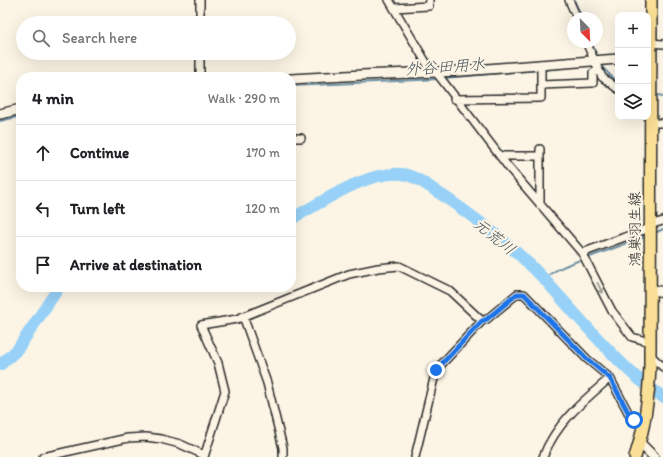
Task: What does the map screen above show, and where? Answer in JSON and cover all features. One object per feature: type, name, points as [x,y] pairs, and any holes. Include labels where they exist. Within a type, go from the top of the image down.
[{"type":"main road","name":"鴻巣羽生線","points":[[651,0],[651,12]]},
{"type":"main road","name":"鴻巣羽生線","points":[[635,457],[640,443],[647,407],[650,360],[650,120]]},
{"type":"street","points":[[200,0],[200,16]]},
{"type":"street","points":[[389,0],[427,64],[434,73],[439,76],[454,99],[540,205],[582,253],[612,311],[632,337],[650,342]]},
{"type":"street","points":[[394,8],[429,6],[429,0]]},
{"type":"street","points":[[570,0],[575,12]]},
{"type":"street","points":[[651,43],[663,44]]},
{"type":"street","points":[[589,48],[602,77],[615,87]]},
{"type":"street","points":[[296,80],[362,75],[434,73],[615,59]]},
{"type":"street","points":[[200,60],[200,72]]},
{"type":"street","points":[[454,99],[541,98],[540,64]]},
{"type":"street","points":[[541,85],[593,83],[593,73],[599,70]]},
{"type":"street","points":[[0,114],[16,110]]},
{"type":"street","points":[[650,123],[663,123]]},
{"type":"street","points":[[296,138],[301,138]]},
{"type":"street","points":[[500,156],[540,153],[540,205]]},
{"type":"street","points":[[582,253],[663,221]]},
{"type":"street","points":[[43,457],[121,439],[146,437],[168,440],[204,456],[225,391],[218,363],[201,325],[243,316],[349,274],[378,268],[399,266],[450,291],[482,321]]},
{"type":"street","points":[[650,289],[663,292]]},
{"type":"street","points":[[415,457],[436,370],[482,321],[487,319],[517,294],[524,294],[587,359],[610,378],[629,414],[634,420],[644,424]]},
{"type":"street","points":[[243,316],[267,383],[283,448],[283,457]]},
{"type":"street","points":[[650,360],[663,367]]},
{"type":"street","points":[[543,457],[558,428],[574,410],[610,378]]},
{"type":"street","points":[[640,443],[654,457]]},
{"type":"waterway","points":[[574,0],[579,12]]},
{"type":"waterway","points":[[594,48],[598,58]]},
{"type":"waterway","points":[[599,64],[615,80]]},
{"type":"waterway","name":"外谷田用水","points":[[543,70],[572,67]]},
{"type":"waterway","name":"外谷田用水","points":[[443,78],[539,70]]},
{"type":"waterway","name":"外谷田用水","points":[[296,86],[439,79]]},
{"type":"waterway","points":[[654,94],[663,96]]},
{"type":"waterway","name":"外谷田用水","points":[[0,121],[16,117]]},
{"type":"waterway","name":"元荒川","points":[[296,216],[330,196],[359,182],[388,174],[402,174],[413,177],[458,206],[509,246],[534,268],[588,329],[622,364],[641,381],[663,397]]},
{"type":"waterway","points":[[655,233],[663,229]]},
{"type":"waterway","points":[[587,258],[647,236]]},
{"type":"waterway","points":[[544,279],[557,270],[583,259]]},
{"type":"waterway","name":"元荒川","points":[[0,365],[17,350],[56,292]]},
{"type":"route","points":[[436,370],[482,321],[487,319],[517,294],[524,294],[587,359],[610,378],[629,414],[634,420]]}]
